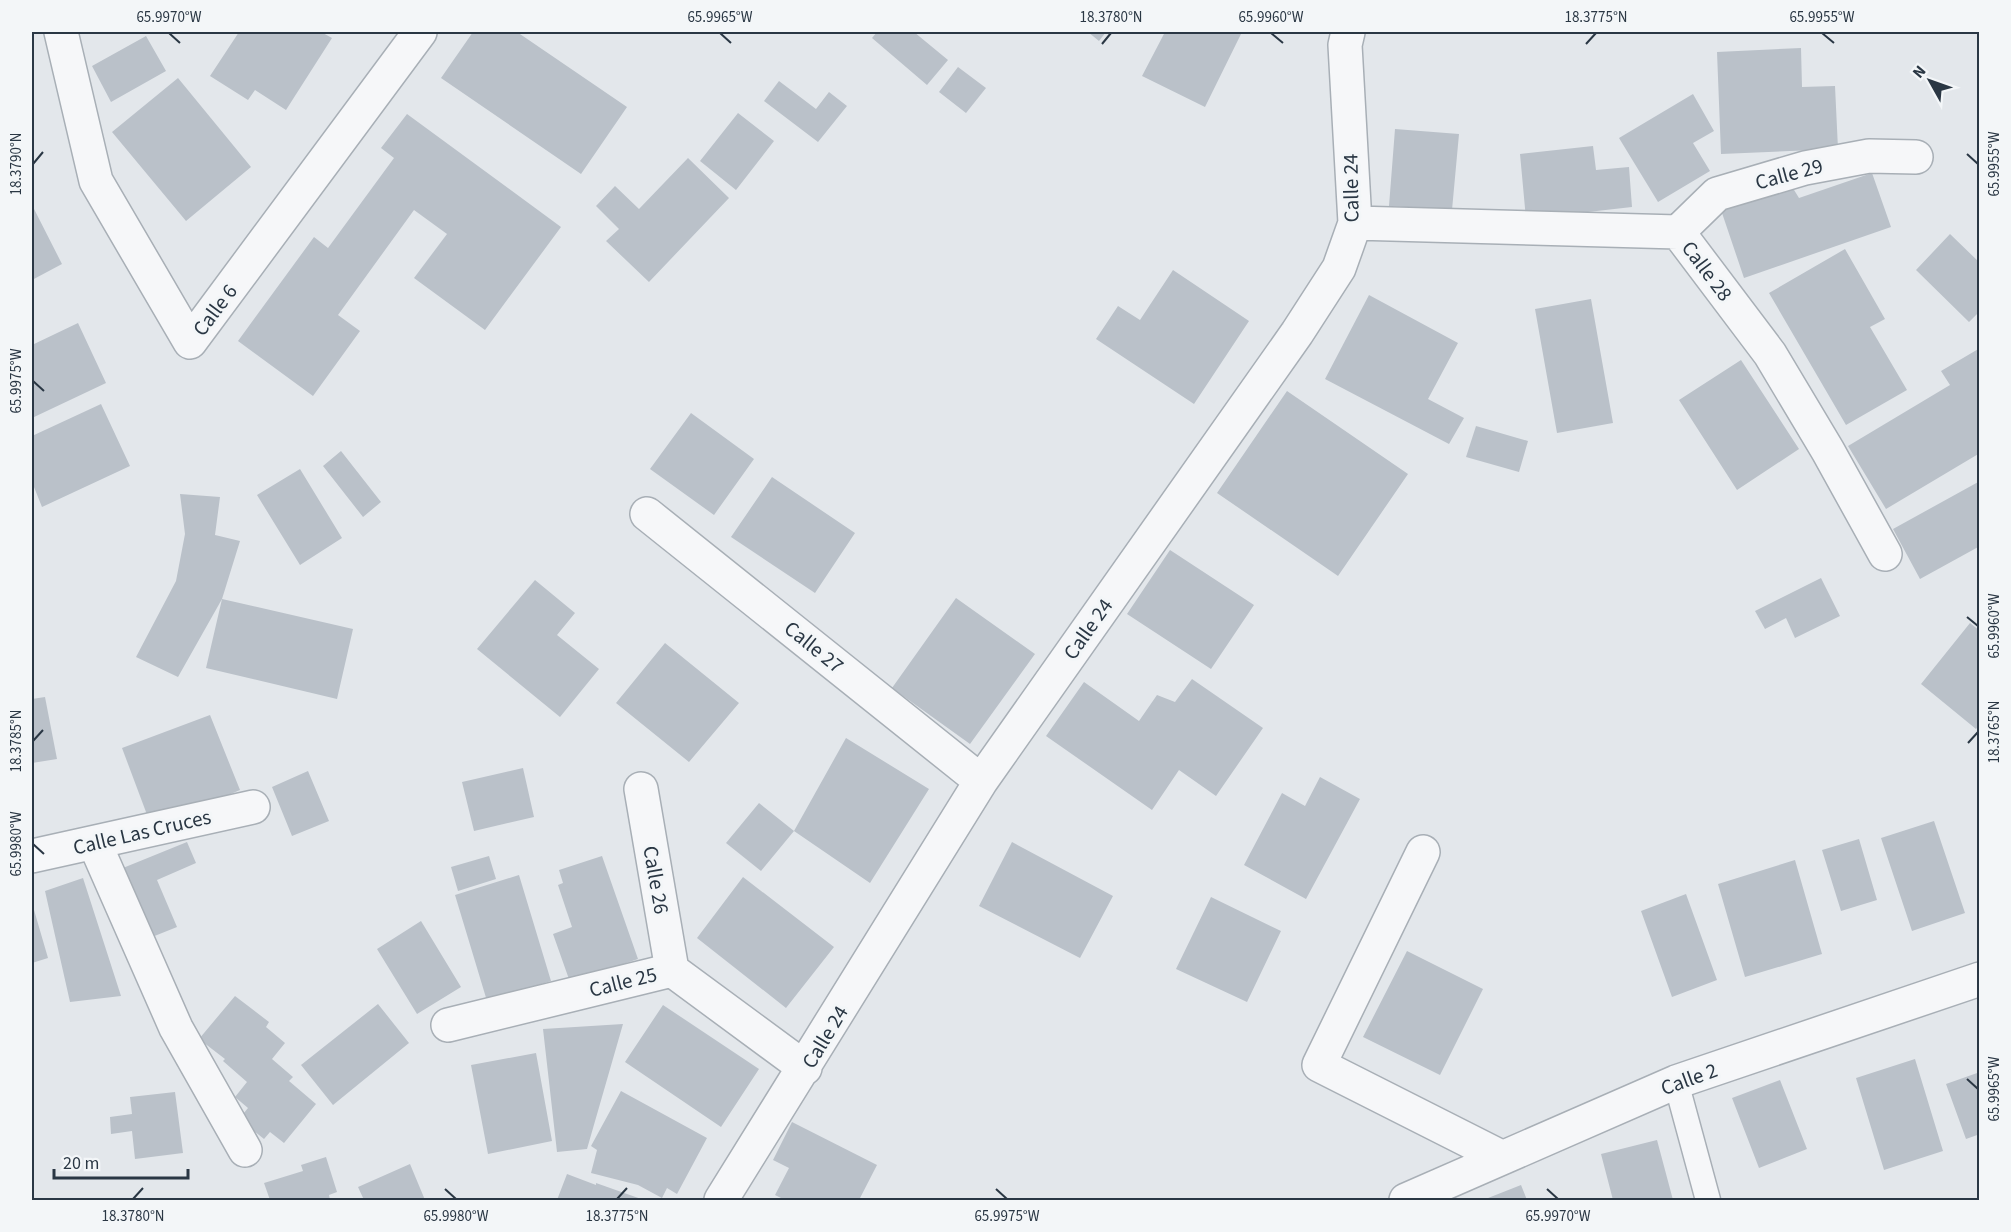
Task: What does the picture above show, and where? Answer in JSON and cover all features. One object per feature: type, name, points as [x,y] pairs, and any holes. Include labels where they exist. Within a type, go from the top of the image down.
[{"type":"street","name":"Calle 6","points":[[61,32],[96,180],[190,342],[420,32]]},
{"type":"street","name":"Calle 24","points":[[721,1200],[981,781],[1297,333],[1339,268],[1355,223],[1345,45],[1348,32]]},
{"type":"street","name":"Calle 29","points":[[1678,232],[1717,195],[1805,168],[1859,158],[1916,157]]},
{"type":"street","name":"Calle 28","points":[[1355,223],[1678,232],[1770,354],[1828,451],[1885,554]]},
{"type":"street","name":"Calle 27","points":[[647,514],[981,781]]},
{"type":"street","name":"Calle 26","points":[[641,789],[672,970]]},
{"type":"street","name":"Calle Las Cruces","points":[[32,856],[95,844],[253,807]]},
{"type":"street","points":[[95,844],[176,1028],[245,1150]]},
{"type":"street","points":[[1423,852],[1319,1065],[1501,1157]]},
{"type":"street","name":"Calle 25","points":[[448,1025],[672,970],[805,1068]]},
{"type":"street","name":"Calle 2","points":[[1406,1200],[1676,1082],[1980,979]]},
{"type":"lane","points":[[1676,1082],[1708,1200]]},
{"type":"building","points":[[239,32],[321,32],[332,38],[286,110],[255,90],[248,100],[210,76]]},
{"type":"building","points":[[473,32],[517,32],[627,107],[581,174],[441,78]]},
{"type":"building","points":[[877,32],[914,32],[948,60],[927,85],[872,38]]},
{"type":"building","points":[[1088,32],[1106,32],[1099,41]]},
{"type":"building","points":[[1165,32],[1242,32],[1205,107],[1142,76]]},
{"type":"building","points":[[146,36],[166,71],[111,102],[92,66]]},
{"type":"building","points":[[1801,48],[1802,87],[1835,86],[1838,149],[1721,154],[1717,52]]},
{"type":"building","points":[[958,67],[986,88],[966,113],[939,92]]},
{"type":"building","points":[[178,78],[251,167],[186,221],[112,132]]},
{"type":"building","points":[[779,81],[816,109],[829,92],[847,106],[818,142],[764,101]]},
{"type":"building","points":[[1693,94],[1714,131],[1693,143],[1710,171],[1658,202],[1619,138]]},
{"type":"building","points":[[738,113],[774,141],[736,190],[700,161]]},
{"type":"building","points":[[407,114],[561,227],[485,330],[414,278],[447,234],[414,210],[338,315],[360,331],[313,396],[238,341],[314,237],[328,248],[394,158],[381,148]]},
{"type":"building","points":[[1395,129],[1459,134],[1452,210],[1389,206]]},
{"type":"building","points":[[1593,146],[1596,170],[1629,167],[1632,207],[1526,219],[1520,154]]},
{"type":"building","points":[[688,158],[729,198],[649,282],[606,241],[619,229],[596,206],[615,186],[639,209]]},
{"type":"building","points":[[1872,173],[1891,227],[1744,278],[1721,210],[1791,185],[1799,198]]},
{"type":"building","points":[[32,205],[62,264],[32,280]]},
{"type":"building","points":[[1950,234],[1980,263],[1980,311],[1969,322],[1916,270]]},
{"type":"building","points":[[1845,249],[1885,319],[1870,327],[1907,390],[1846,425],[1769,293]]},
{"type":"building","points":[[1173,270],[1249,321],[1194,404],[1096,339],[1118,306],[1140,320]]},
{"type":"building","points":[[1369,295],[1458,343],[1428,399],[1464,418],[1449,444],[1325,379]]},
{"type":"building","points":[[1591,299],[1613,423],[1557,433],[1535,309]]},
{"type":"building","points":[[78,323],[106,383],[32,418],[32,345]]},
{"type":"building","points":[[1980,348],[1980,453],[1886,509],[1848,446],[1950,385],[1941,371]]},
{"type":"building","points":[[1741,360],[1799,449],[1737,490],[1679,400]]},
{"type":"building","points":[[1287,391],[1408,474],[1338,576],[1217,493]]},
{"type":"building","points":[[101,404],[130,466],[42,507],[32,482],[32,436]]},
{"type":"building","points":[[691,413],[754,459],[714,515],[650,469]]},
{"type":"building","points":[[1476,426],[1528,441],[1519,472],[1466,457]]},
{"type":"building","points":[[341,451],[381,502],[363,517],[323,466]]},
{"type":"building","points":[[300,469],[342,538],[300,565],[257,495]]},
{"type":"building","points":[[772,477],[855,533],[815,593],[731,537]]},
{"type":"building","points":[[1980,481],[1980,546],[1920,579],[1893,529]]},
{"type":"building","points":[[180,494],[220,497],[215,535],[240,541],[222,599],[178,677],[136,657],[176,581],[185,534]]},
{"type":"building","points":[[1170,550],[1254,605],[1211,669],[1127,614]]},
{"type":"building","points":[[1821,578],[1840,616],[1795,638],[1786,618],[1765,629],[1755,611]]},
{"type":"building","points":[[535,580],[575,613],[557,635],[599,669],[560,717],[477,649]]},
{"type":"building","points":[[956,598],[1035,654],[970,744],[892,688]]},
{"type":"building","points":[[222,599],[353,629],[337,699],[206,668]]},
{"type":"building","points":[[1970,623],[1980,631],[1980,724],[1976,729],[1921,684]]},
{"type":"building","points":[[665,643],[739,703],[689,762],[616,703]]},
{"type":"building","points":[[1192,679],[1263,728],[1216,796],[1179,770],[1152,810],[1046,736],[1084,682],[1139,721],[1157,695],[1175,702]]},
{"type":"building","points":[[45,697],[57,759],[32,763],[32,699]]},
{"type":"building","points":[[210,715],[240,790],[152,828],[122,748]]},
{"type":"building","points":[[846,738],[929,789],[870,883],[794,831]]},
{"type":"building","points":[[523,768],[534,817],[474,831],[462,782]]},
{"type":"building","points":[[308,771],[329,821],[292,836],[272,787]]},
{"type":"building","points":[[1320,777],[1360,799],[1306,899],[1244,865],[1282,793],[1305,806]]},
{"type":"building","points":[[759,803],[794,831],[761,871],[726,843]]},
{"type":"building","points":[[1934,821],[1965,913],[1912,931],[1881,838]]},
{"type":"building","points":[[1859,839],[1877,900],[1841,911],[1822,850]]},
{"type":"building","points":[[187,842],[196,863],[157,880],[177,927],[147,939],[118,870]]},
{"type":"building","points":[[1012,842],[1113,896],[1080,958],[979,906]]},
{"type":"building","points":[[489,856],[496,879],[458,891],[451,867]]},
{"type":"building","points":[[602,856],[638,959],[570,982],[553,934],[572,927],[558,885],[563,883],[559,870]]},
{"type":"building","points":[[1795,860],[1822,954],[1745,977],[1718,884]]},
{"type":"building","points":[[519,875],[551,981],[487,1001],[455,895]]},
{"type":"building","points":[[743,877],[834,947],[786,1008],[697,938]]},
{"type":"building","points":[[83,878],[121,996],[70,1002],[45,891]]},
{"type":"building","points":[[1686,894],[1717,980],[1672,997],[1641,911]]},
{"type":"building","points":[[1211,897],[1281,931],[1247,1002],[1176,969]]},
{"type":"building","points":[[32,903],[48,958],[32,963]]},
{"type":"building","points":[[421,921],[461,987],[417,1014],[377,949]]},
{"type":"building","points":[[1407,951],[1483,989],[1440,1075],[1363,1037]]},
{"type":"building","points":[[235,996],[269,1022],[266,1027],[285,1043],[272,1059],[293,1077],[289,1081],[316,1104],[284,1143],[270,1132],[264,1139],[239,1119],[248,1108],[235,1097],[247,1082],[223,1061],[225,1059],[199,1039]]},
{"type":"building","points":[[378,1004],[409,1043],[333,1105],[301,1065]]},
{"type":"building","points":[[663,1005],[759,1069],[721,1127],[625,1062]]},
{"type":"building","points":[[623,1024],[587,1149],[557,1152],[543,1029]]},
{"type":"building","points":[[536,1053],[552,1141],[488,1154],[471,1065]]},
{"type":"building","points":[[1915,1059],[1943,1151],[1884,1170],[1856,1078]]},
{"type":"building","points":[[1980,1072],[1980,1134],[1966,1139],[1946,1084]]},
{"type":"building","points":[[1780,1080],[1807,1149],[1759,1168],[1732,1098]]},
{"type":"building","points":[[621,1091],[707,1138],[677,1194],[667,1188],[662,1198],[638,1185],[591,1173],[597,1150],[591,1146]]},
{"type":"building","points":[[175,1092],[183,1153],[135,1159],[132,1131],[111,1134],[110,1117],[132,1114],[130,1097]]},
{"type":"building","points":[[792,1122],[877,1165],[859,1200],[785,1200],[775,1195],[789,1168],[773,1160]]},
{"type":"building","points":[[1657,1140],[1673,1200],[1613,1200],[1601,1154]]},
{"type":"building","points":[[326,1157],[337,1192],[329,1195],[330,1200],[270,1200],[264,1183],[303,1171],[301,1165]]},
{"type":"building","points":[[410,1164],[425,1200],[364,1200],[358,1187]]},
{"type":"building","points":[[567,1174],[596,1185],[596,1183],[644,1200],[557,1200]]},
{"type":"building","points":[[1521,1185],[1527,1200],[1483,1200]]}]
